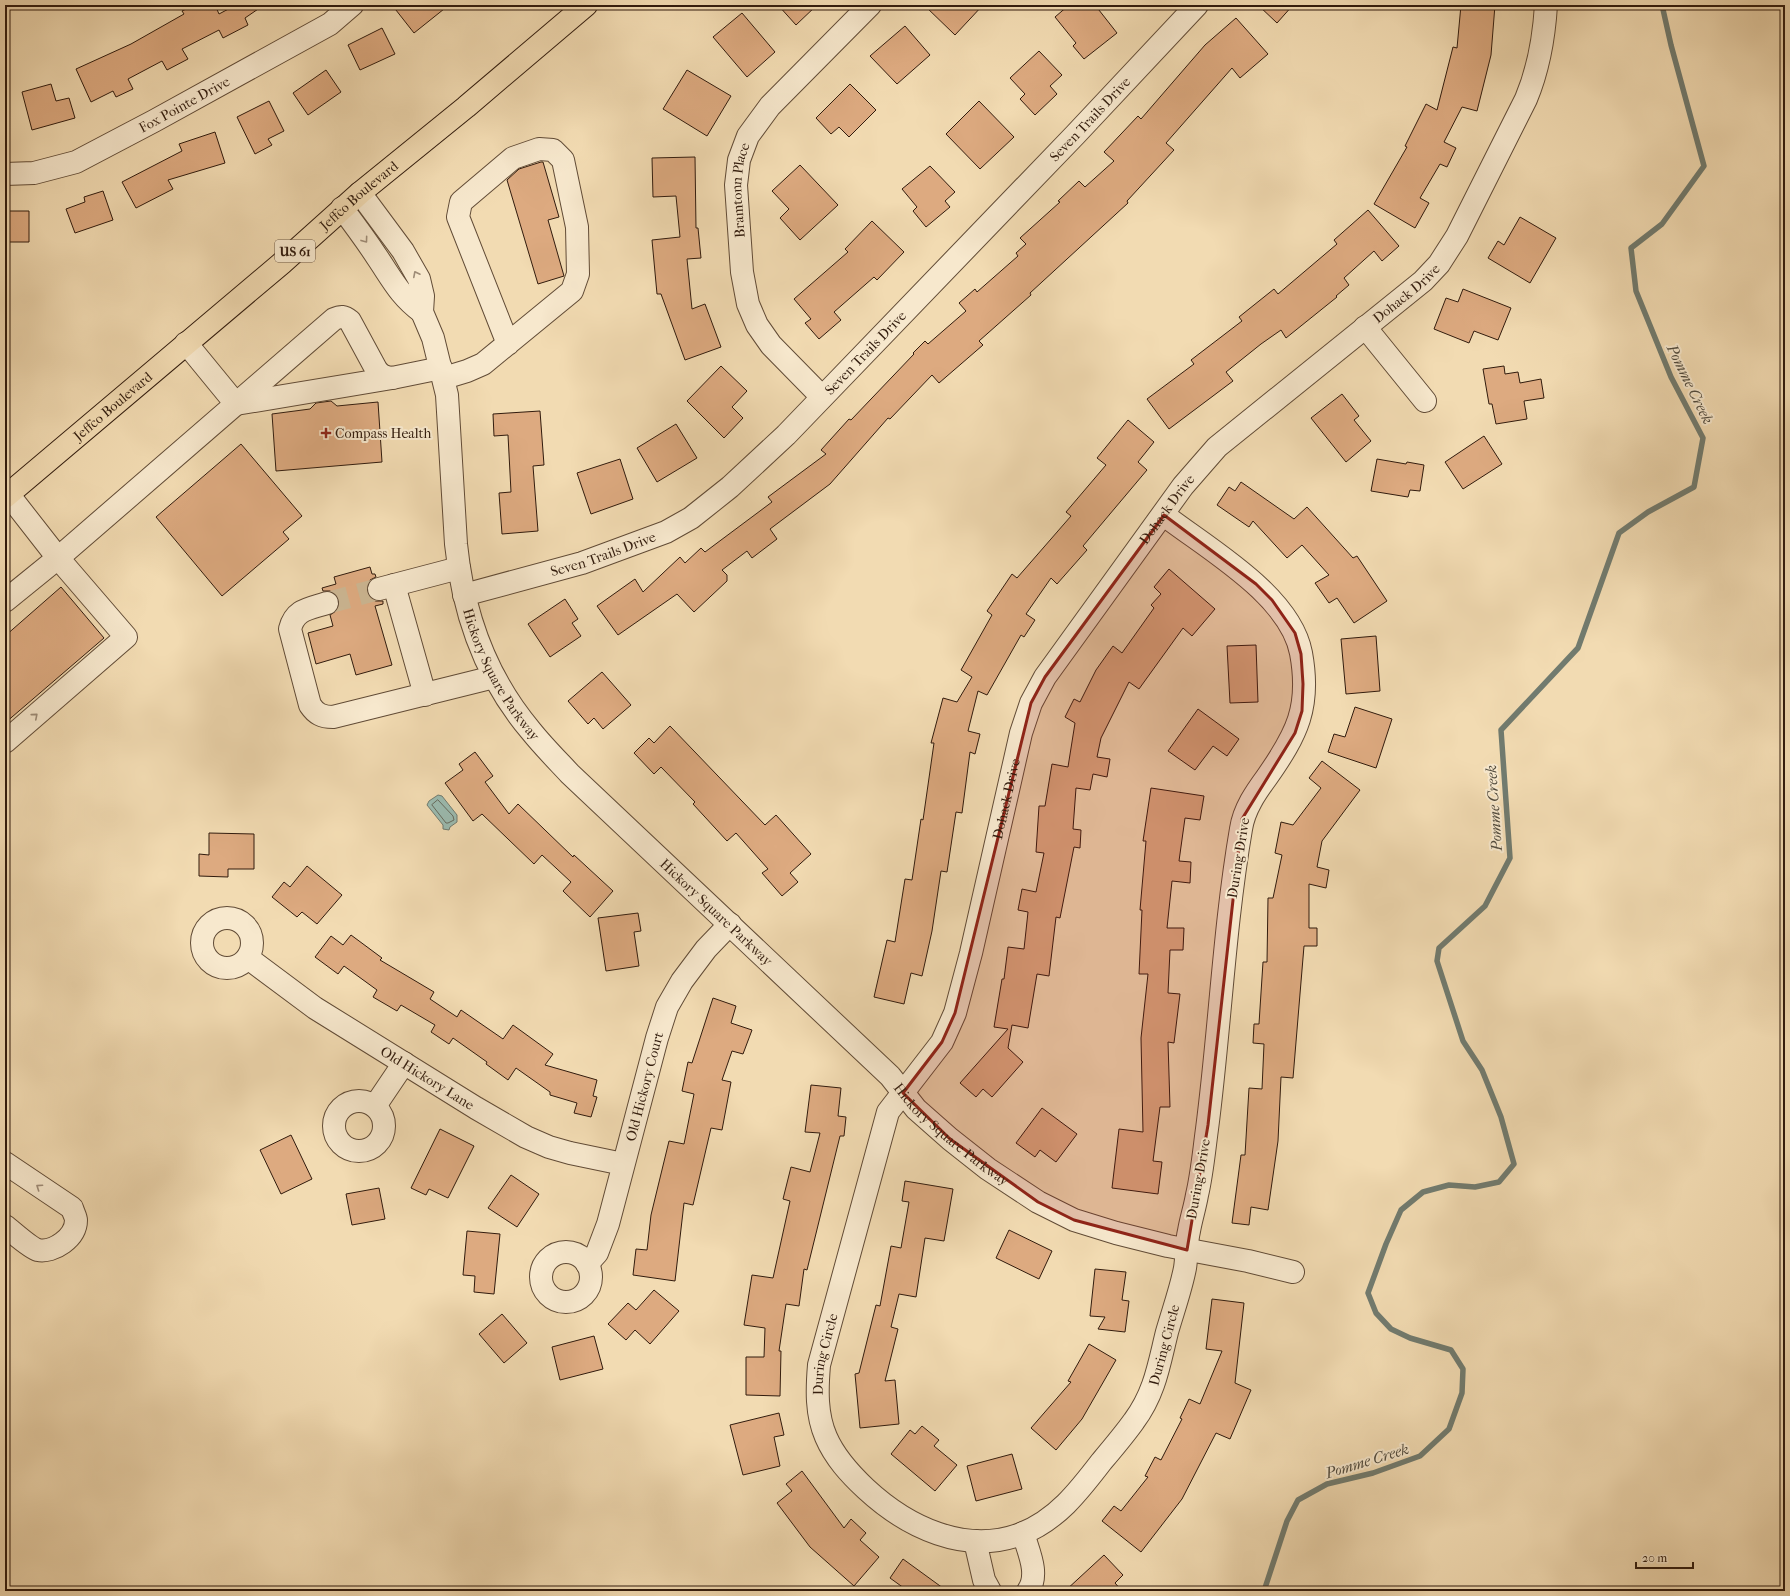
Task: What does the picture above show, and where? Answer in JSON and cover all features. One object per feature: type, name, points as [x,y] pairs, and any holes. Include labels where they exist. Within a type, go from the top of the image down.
[{"type":"main road","name":"Jeffco Boulevard","points":[[7,496],[276,268],[342,208],[466,107],[586,5]]},
{"type":"street","name":"Fox Pointe Drive","points":[[5,174],[34,173],[76,162],[330,24],[352,5]]},
{"type":"street","name":"Bramtonn Place","points":[[822,398],[771,345],[757,325],[748,304],[742,272],[736,185],[739,160],[748,136],[766,112],[870,5]]},
{"type":"street","name":"Seven Trails Drive","points":[[464,595],[582,563],[666,532],[690,518],[730,488],[786,435],[822,398],[1076,135],[1197,5]]},
{"type":"street","name":"Dohack Drive","points":[[903,1093],[942,1042],[955,1013],[971,953],[1021,733],[1031,703],[1044,677],[1164,515],[1183,486],[1218,447],[1423,281],[1439,264],[1458,236],[1518,118],[1535,78],[1541,54],[1546,5]]},
{"type":"street","points":[[236,404],[392,378],[442,372],[468,371],[483,364],[508,344],[572,291],[578,274],[577,227],[563,160],[553,150],[539,149],[513,158],[461,202],[458,217],[508,344]]},
{"type":"street","name":"Hickory Square Parkway","points":[[360,193],[402,251],[419,279],[422,296],[422,312],[432,338],[442,372],[449,412],[451,474],[459,568],[464,595],[476,638],[494,677],[512,707],[530,731],[570,774],[890,1076],[916,1109],[950,1139],[988,1169],[1038,1202],[1074,1220],[1116,1233],[1186,1250],[1248,1261],[1293,1272]]},
{"type":"street","name":"Hickory Square Parkway","points":[[342,208],[378,258],[400,292],[410,303],[422,312]]},
{"type":"street","points":[[5,601],[58,558],[339,316],[346,317],[350,321],[379,374],[392,378]]},
{"type":"street","points":[[1365,328],[1425,401]]},
{"type":"street","points":[[186,343],[236,404]]},
{"type":"street","points":[[5,742],[126,637],[7,496]]},
{"type":"street","name":"During Drive","points":[[1164,515],[1256,584],[1272,600],[1295,633],[1301,654],[1303,684],[1302,711],[1294,733],[1258,790],[1242,819],[1229,915],[1208,1125],[1199,1187],[1188,1231],[1186,1250]]},
{"type":"street","points":[[424,695],[387,587],[459,568]]},
{"type":"street","points":[[327,603],[297,614],[290,629],[310,705],[314,711],[320,715],[333,717],[494,677]]},
{"type":"street","name":"Old Hickory Court","points":[[587,1264],[597,1254],[601,1246],[667,1007],[692,966],[730,924]]},
{"type":"street","name":"Old Hickory Lane","points":[[248,958],[315,1008],[476,1108],[526,1136],[549,1147],[623,1164]]},
{"type":"street","points":[[375,1106],[404,1063]]},
{"type":"street","name":"During Circle","points":[[903,1093],[888,1112],[884,1123],[820,1360],[817,1388],[819,1413],[825,1435],[838,1460],[852,1476],[879,1501],[900,1516],[925,1529],[948,1537],[975,1541],[996,1540],[1023,1533],[1045,1522],[1064,1507],[1135,1420],[1145,1405],[1155,1385],[1185,1268],[1186,1250]]},
{"type":"street","points":[[5,1163],[72,1208],[76,1220],[72,1233],[62,1244],[49,1250],[36,1250],[5,1226]]},
{"type":"street","points":[[1023,1533],[1034,1574],[1032,1584],[1028,1591]]},
{"type":"street","points":[[975,1541],[984,1580],[990,1591]]},
{"type":"highlighted area","points":[[1164,515],[1256,584],[1272,600],[1295,633],[1301,654],[1303,684],[1302,711],[1295,733],[1242,819],[1208,1125],[1187,1250],[1074,1220],[1038,1202],[950,1139],[903,1093],[942,1042],[955,1013],[1031,703],[1045,677]]},
{"type":"water","points":[[438,795],[442,796],[457,815],[457,822],[450,827],[449,830],[443,829],[443,825],[427,805],[429,801]]},
{"type":"building","points":[[194,5],[215,5],[219,14],[236,5],[264,5],[245,18],[248,25],[223,38],[219,30],[182,49],[188,59],[167,70],[162,61],[128,79],[133,89],[116,97],[113,91],[91,102],[76,69],[131,44],[184,14],[182,11]]},
{"type":"building","points":[[392,5],[449,5],[414,33]]},
{"type":"building","points":[[778,5],[817,5],[796,25]]},
{"type":"building","points":[[924,5],[983,5],[955,35]]},
{"type":"building","points":[[1069,5],[1095,5],[1117,33],[1084,59],[1073,46],[1076,43],[1055,17]]},
{"type":"building","points":[[1258,5],[1293,5],[1277,23]]},
{"type":"building","points":[[1461,5],[1495,5],[1491,55],[1477,111],[1462,107],[1444,142],[1456,148],[1447,167],[1440,164],[1420,198],[1429,203],[1415,228],[1374,204],[1407,147],[1405,146],[1426,104],[1437,110],[1453,47],[1457,48]]},
{"type":"building","points":[[742,13],[775,52],[747,77],[713,37]]},
{"type":"building","points":[[1236,18],[1268,54],[1240,78],[1232,68],[1166,143],[1174,150],[1127,201],[1128,203],[1030,293],[1031,295],[979,341],[983,345],[939,383],[932,375],[890,419],[888,418],[830,484],[770,529],[777,539],[752,558],[747,551],[722,570],[727,575],[727,581],[694,612],[677,594],[618,635],[597,606],[635,579],[643,592],[680,557],[685,563],[701,548],[705,552],[772,502],[768,497],[826,454],[821,450],[849,419],[851,420],[914,354],[913,353],[925,341],[928,344],[966,311],[959,303],[975,289],[977,292],[1018,256],[1016,253],[1026,244],[1020,238],[1060,202],[1058,201],[1079,181],[1085,187],[1114,161],[1104,152],[1138,116],[1141,119],[1205,45]]},
{"type":"building","points":[[905,26],[930,55],[897,84],[870,56]]},
{"type":"building","points":[[382,28],[395,54],[360,70],[348,45]]},
{"type":"building","points":[[1039,51],[1062,75],[1050,86],[1057,94],[1035,115],[1020,99],[1025,94],[1010,78]]},
{"type":"building","points":[[326,70],[341,92],[308,115],[293,93]]},
{"type":"building","points":[[687,70],[731,96],[707,136],[663,109]]},
{"type":"building","points":[[51,84],[56,101],[69,98],[75,118],[32,130],[22,92]]},
{"type":"building","points":[[850,84],[876,110],[849,137],[839,127],[831,134],[816,118]]},
{"type":"building","points":[[269,101],[284,131],[268,139],[272,145],[255,154],[237,117]]},
{"type":"building","points":[[979,101],[1014,137],[980,169],[946,134]]},
{"type":"building","points":[[215,132],[225,163],[168,180],[173,189],[136,208],[122,182],[182,151],[179,144]]},
{"type":"building","points":[[695,157],[696,228],[698,228],[701,258],[687,259],[692,309],[705,304],[721,347],[685,360],[661,294],[657,294],[652,240],[680,237],[676,196],[653,197],[652,158]]},
{"type":"building","points":[[543,162],[559,217],[548,220],[564,276],[538,284],[507,180],[519,169]]},
{"type":"building","points":[[800,165],[838,205],[800,240],[780,218],[789,209],[772,191]]},
{"type":"building","points":[[930,166],[955,192],[945,201],[950,207],[926,227],[913,211],[917,207],[902,189]]},
{"type":"building","points":[[103,191],[113,220],[75,233],[66,209],[85,202],[84,197]]},
{"type":"building","points":[[1368,210],[1399,246],[1382,261],[1374,251],[1344,278],[1349,285],[1336,296],[1337,297],[1286,338],[1281,330],[1261,344],[1226,372],[1233,381],[1169,429],[1147,399],[1194,364],[1191,360],[1242,321],[1239,317],[1274,289],[1278,294],[1337,244],[1334,240]]},
{"type":"building","points":[[5,211],[29,211],[29,242],[5,242]]},
{"type":"building","points":[[1520,217],[1556,238],[1530,283],[1488,258],[1498,241],[1504,245]]},
{"type":"building","points":[[872,221],[904,252],[877,280],[874,277],[834,312],[841,320],[819,339],[805,323],[811,319],[794,299],[848,252],[845,249]]},
{"type":"building","points":[[1463,289],[1511,308],[1498,340],[1474,331],[1469,343],[1434,329],[1446,298],[1458,302]]},
{"type":"building","points":[[721,366],[747,391],[732,407],[743,418],[724,438],[687,401]]},
{"type":"building","points":[[1504,366],[1505,374],[1518,372],[1520,383],[1541,379],[1544,398],[1524,401],[1527,419],[1496,424],[1492,404],[1489,404],[1483,369]]},
{"type":"building","points":[[1342,394],[1359,416],[1354,420],[1371,441],[1346,462],[1311,418]]},
{"type":"building","points":[[331,401],[337,406],[378,402],[382,462],[276,471],[272,414],[310,409],[316,403]]},
{"type":"building","points":[[540,411],[544,465],[533,466],[538,531],[502,534],[499,493],[511,492],[508,435],[494,436],[493,414]]},
{"type":"building","points":[[1128,420],[1154,442],[1138,462],[1147,470],[1083,546],[1087,550],[1057,584],[1051,578],[1026,614],[1035,620],[1024,637],[1021,635],[987,695],[978,691],[968,731],[980,734],[975,754],[970,752],[962,813],[956,812],[947,872],[941,871],[932,931],[922,976],[911,973],[904,1004],[874,997],[887,940],[895,942],[905,879],[912,880],[921,819],[923,820],[934,743],[931,743],[943,698],[957,702],[972,677],[961,670],[992,615],[987,611],[1012,574],[1017,578],[1071,516],[1066,512],[1106,465],[1097,458]]},
{"type":"building","points":[[676,424],[697,458],[657,482],[637,448]]},
{"type":"building","points":[[1484,436],[1502,464],[1463,489],[1445,462]]},
{"type":"building","points":[[241,444],[302,516],[283,532],[289,539],[222,596],[156,517]]},
{"type":"building","points":[[620,459],[633,499],[591,514],[577,473]]},
{"type":"building","points":[[1377,459],[1406,464],[1407,462],[1424,465],[1420,491],[1410,490],[1408,497],[1371,491]]},
{"type":"building","points":[[1241,482],[1294,519],[1307,507],[1353,558],[1357,556],[1387,601],[1354,623],[1337,598],[1329,603],[1315,583],[1329,575],[1302,545],[1287,558],[1253,521],[1249,527],[1217,505],[1229,487],[1235,491]]},
{"type":"building","points":[[370,567],[372,574],[375,574],[376,577],[370,580],[367,585],[367,592],[375,601],[383,601],[383,604],[375,606],[392,665],[356,675],[350,654],[316,664],[308,633],[333,626],[330,615],[336,611],[339,605],[339,600],[336,594],[330,591],[323,591],[322,588],[336,584],[334,577]]},
{"type":"building","points":[[1169,569],[1215,609],[1192,636],[1183,628],[1139,689],[1129,682],[1101,738],[1097,757],[1110,759],[1107,777],[1093,774],[1090,790],[1076,788],[1073,829],[1081,830],[1080,848],[1074,847],[1060,918],[1056,917],[1049,976],[1037,974],[1028,1028],[1012,1025],[1008,1048],[1023,1062],[992,1097],[983,1089],[976,1097],[960,1083],[1008,1029],[994,1027],[1002,979],[1004,979],[1008,947],[1024,949],[1028,912],[1018,910],[1022,889],[1036,892],[1044,853],[1036,852],[1039,806],[1045,806],[1052,764],[1068,767],[1075,723],[1065,717],[1074,699],[1080,702],[1096,670],[1113,646],[1122,653],[1154,608],[1151,605],[1161,594],[1154,587]]},
{"type":"building","points":[[61,587],[104,638],[5,723],[5,636]]},
{"type":"building","points":[[565,599],[578,619],[572,623],[581,636],[550,657],[528,624]]},
{"type":"building","points":[[1376,636],[1380,691],[1346,694],[1341,639]]},
{"type":"building","points":[[1256,645],[1258,702],[1230,703],[1227,646]]},
{"type":"building","points":[[602,672],[631,705],[603,729],[594,718],[588,724],[568,701]]},
{"type":"building","points":[[1355,707],[1392,719],[1376,768],[1328,752],[1334,734],[1345,737]]},
{"type":"building","points":[[1198,709],[1239,739],[1227,756],[1213,746],[1195,770],[1168,751]]},
{"type":"building","points":[[670,726],[765,825],[776,815],[811,854],[790,873],[798,882],[782,896],[762,873],[768,869],[736,833],[727,841],[693,804],[695,802],[661,767],[654,774],[634,753],[649,738],[654,743]]},
{"type":"building","points":[[475,752],[493,776],[485,782],[509,814],[518,804],[573,857],[574,855],[613,891],[590,917],[563,891],[571,882],[542,855],[534,864],[482,814],[473,821],[445,783],[463,770],[459,764]]},
{"type":"building","points":[[1322,761],[1360,790],[1322,841],[1317,867],[1329,870],[1326,888],[1309,884],[1309,928],[1317,928],[1317,946],[1304,946],[1293,1078],[1281,1077],[1278,1141],[1268,1210],[1251,1207],[1249,1225],[1232,1223],[1241,1155],[1245,1155],[1249,1088],[1262,1089],[1264,1044],[1253,1043],[1254,1024],[1259,1024],[1263,962],[1267,962],[1268,898],[1273,898],[1282,855],[1275,853],[1281,822],[1293,825],[1321,788],[1309,778]]},
{"type":"building","points":[[1151,788],[1204,796],[1200,820],[1185,818],[1179,861],[1191,862],[1190,883],[1172,881],[1167,928],[1184,928],[1183,950],[1170,950],[1168,993],[1180,994],[1174,1043],[1168,1042],[1170,1107],[1160,1107],[1153,1161],[1162,1162],[1158,1194],[1112,1188],[1119,1129],[1143,1132],[1141,1038],[1148,974],[1139,974],[1142,910],[1140,910],[1146,841],[1143,841]]},
{"type":"building","points":[[209,833],[254,834],[254,869],[228,869],[228,877],[199,876],[199,854],[209,855]]},
{"type":"building","points":[[307,866],[342,895],[317,924],[302,912],[297,917],[272,897],[284,882],[290,887]]},
{"type":"building","points":[[638,913],[641,931],[634,932],[639,966],[606,971],[598,918]]},
{"type":"building","points":[[351,935],[382,958],[380,960],[434,992],[430,999],[457,1017],[461,1010],[503,1039],[513,1025],[553,1054],[545,1065],[597,1080],[593,1096],[597,1097],[591,1117],[574,1113],[577,1103],[550,1095],[550,1092],[516,1068],[508,1080],[486,1064],[487,1062],[453,1038],[449,1044],[431,1032],[435,1025],[401,1005],[397,1011],[373,997],[377,990],[344,966],[338,974],[315,957],[331,936],[343,945]]},
{"type":"building","points":[[713,998],[736,1006],[731,1023],[752,1030],[743,1054],[732,1051],[722,1080],[731,1082],[722,1130],[711,1128],[693,1205],[684,1203],[675,1281],[633,1275],[636,1249],[647,1250],[651,1215],[669,1141],[684,1144],[694,1094],[682,1091],[688,1062],[692,1063]]},
{"type":"building","points":[[811,1085],[841,1088],[838,1116],[846,1117],[844,1136],[840,1136],[807,1270],[804,1269],[799,1306],[786,1304],[779,1351],[781,1351],[780,1396],[746,1395],[746,1357],[764,1357],[765,1328],[744,1325],[752,1275],[773,1278],[790,1201],[783,1199],[791,1167],[810,1172],[820,1133],[805,1132]]},
{"type":"building","points":[[1042,1108],[1077,1134],[1056,1162],[1040,1150],[1035,1157],[1016,1143]]},
{"type":"building","points":[[440,1129],[474,1146],[448,1198],[429,1189],[426,1195],[411,1188]]},
{"type":"building","points":[[291,1135],[312,1179],[281,1194],[260,1150]]},
{"type":"building","points":[[511,1175],[539,1194],[517,1227],[488,1208]]},
{"type":"building","points":[[905,1181],[953,1189],[944,1241],[925,1238],[916,1297],[899,1294],[891,1327],[898,1329],[885,1381],[895,1380],[899,1424],[860,1428],[855,1374],[859,1373],[876,1305],[880,1306],[891,1246],[901,1248],[909,1202],[902,1201]]},
{"type":"building","points":[[379,1188],[385,1219],[352,1225],[346,1194]]},
{"type":"building","points":[[1009,1230],[1052,1251],[1039,1279],[996,1258]]},
{"type":"building","points":[[467,1231],[500,1234],[494,1294],[474,1292],[475,1276],[463,1275]]},
{"type":"building","points":[[1095,1269],[1126,1272],[1122,1300],[1129,1301],[1125,1332],[1098,1329],[1105,1317],[1090,1316]]},
{"type":"building","points":[[654,1290],[679,1311],[650,1344],[635,1330],[626,1340],[608,1324],[628,1303],[636,1310]]},
{"type":"building","points":[[1212,1299],[1244,1303],[1235,1383],[1251,1390],[1230,1439],[1216,1433],[1182,1499],[1141,1552],[1102,1521],[1114,1506],[1121,1511],[1148,1477],[1145,1476],[1155,1457],[1161,1460],[1182,1419],[1180,1418],[1189,1399],[1200,1404],[1222,1351],[1206,1349]]},
{"type":"building","points":[[502,1314],[527,1343],[504,1363],[479,1334]]},
{"type":"building","points":[[594,1336],[603,1369],[560,1380],[552,1347]]},
{"type":"building","points":[[1089,1344],[1116,1360],[1082,1419],[1056,1450],[1031,1428],[1071,1382],[1068,1381]]},
{"type":"building","points":[[779,1413],[784,1435],[774,1437],[780,1466],[743,1475],[730,1425]]},
{"type":"building","points":[[922,1426],[939,1440],[934,1446],[957,1465],[935,1491],[891,1454],[910,1430],[915,1434]]},
{"type":"building","points":[[1012,1454],[1022,1489],[976,1501],[967,1466]]},
{"type":"building","points":[[802,1471],[844,1528],[851,1519],[866,1533],[860,1540],[879,1557],[854,1586],[810,1547],[777,1503],[792,1491],[786,1484]]},
{"type":"building","points":[[1104,1555],[1123,1575],[1115,1583],[1122,1591],[1065,1591]]},
{"type":"building","points":[[903,1559],[947,1591],[908,1591],[890,1578]]},
{"type":"waterway","name":"Pomme Creek","points":[[1264,1591],[1287,1521],[1298,1500],[1327,1484],[1373,1473],[1420,1456],[1449,1429],[1462,1393],[1463,1369],[1451,1350],[1410,1338],[1391,1329],[1376,1313],[1368,1293],[1386,1244],[1401,1210],[1423,1192],[1449,1185],[1475,1187],[1499,1182],[1514,1164],[1501,1117],[1482,1070],[1463,1041],[1437,961],[1439,948],[1485,906],[1510,858],[1501,730],[1578,648],[1619,533],[1648,512],[1694,487],[1703,438],[1671,377],[1636,291],[1631,248],[1662,224],[1704,166],[1671,45],[1662,5]]},
{"type":"tunnel","points":[[327,603],[379,589]]},
{"type":"place","name":"Compass Health","points":[[326,433]]}]
